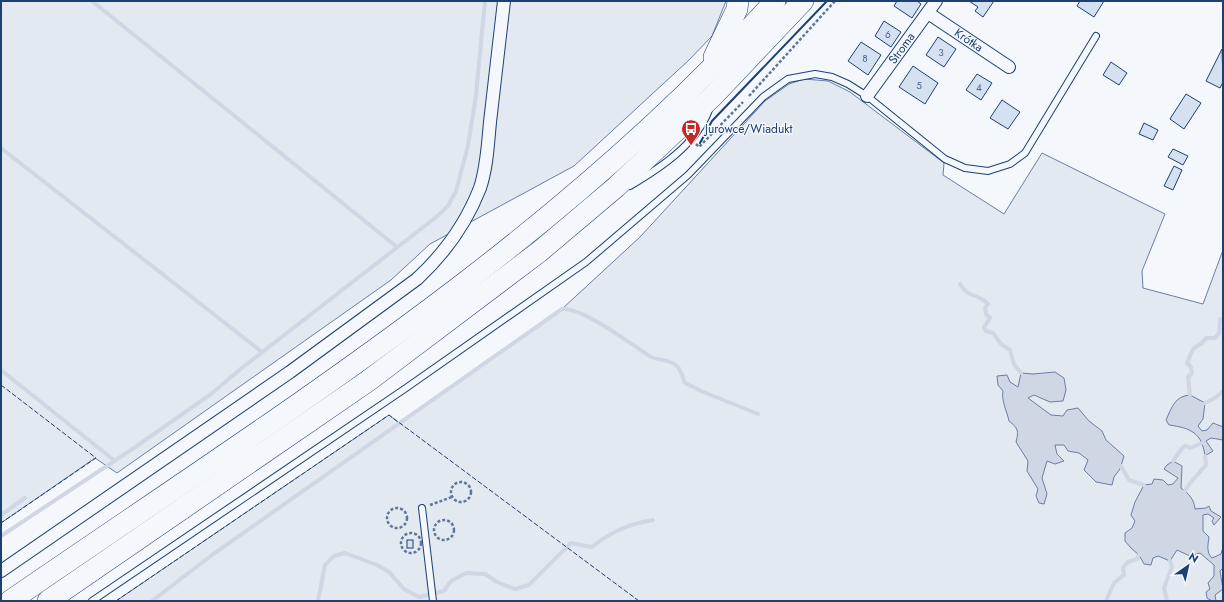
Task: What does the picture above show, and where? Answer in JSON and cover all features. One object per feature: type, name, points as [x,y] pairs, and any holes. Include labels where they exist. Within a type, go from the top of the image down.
[{"type":"highway","points":[[703,76],[737,9],[738,1]]},
{"type":"highway","points":[[10,601],[282,415],[429,311],[567,202],[654,124],[703,76],[775,1]]},
{"type":"highway","points":[[48,601],[368,381],[434,333],[539,252],[616,187],[714,95],[803,1]]},
{"type":"street","points":[[1,571],[290,372],[417,279],[434,264],[449,246],[461,228],[480,186],[487,154],[504,1]]},
{"type":"street","name":"Stroma","points":[[867,96],[936,1]]},
{"type":"street","name":"Krótka","points":[[928,13],[1009,67]]},
{"type":"lane","points":[[92,601],[406,388],[586,262],[688,175],[763,97],[772,89],[788,79],[815,74],[832,76],[867,96],[946,158],[965,168],[988,171],[1010,164],[1025,153],[1096,36]]},
{"type":"lane","points":[[422,508],[433,600]]},
{"type":"path","points":[[691,146],[694,143],[699,147],[749,97],[835,1]]},
{"type":"path","points":[[464,482],[471,488],[470,498],[464,502],[457,502],[452,497],[452,487],[457,483],[464,482]]},
{"type":"path","points":[[422,508],[452,497]]},
{"type":"path","points":[[393,508],[400,508],[407,514],[407,520],[401,527],[390,526],[387,520],[388,513],[393,508]]},
{"type":"path","points":[[443,520],[449,522],[454,530],[450,538],[444,540],[437,538],[434,532],[435,525],[443,520]]},
{"type":"path","points":[[410,533],[419,536],[421,542],[417,551],[411,553],[404,551],[401,545],[404,535],[410,533]]},
{"type":"shaded area","points":[[1,1],[726,1],[712,36],[689,60],[574,166],[430,244],[391,280],[117,473],[95,458],[1,523]]},
{"type":"shaded area","points":[[804,79],[828,81],[850,92],[944,163],[943,175],[1004,214],[1042,153],[1165,214],[1142,271],[1143,288],[1203,304],[1223,250],[1223,601],[116,601],[389,415],[399,423],[562,309],[640,237],[765,101],[789,84]]},
{"type":"shaded area","points":[[1055,372],[1064,378],[1066,390],[1063,401],[1050,402],[1034,395],[1028,398],[1051,415],[1063,416],[1067,410],[1078,408],[1089,421],[1102,431],[1106,440],[1124,456],[1120,469],[1114,477],[1112,485],[1096,482],[1084,470],[1088,460],[1079,453],[1068,451],[1064,445],[1055,445],[1057,454],[1064,461],[1055,464],[1047,461],[1042,478],[1047,494],[1044,504],[1039,503],[1036,496],[1038,489],[1027,471],[1028,461],[1016,442],[1017,430],[1009,421],[1003,402],[1003,391],[998,385],[997,376],[1007,375],[1010,382],[1018,387],[1021,373],[1033,374]]},
{"type":"shaded area","points":[[1190,395],[1205,403],[1203,419],[1198,426],[1202,431],[1207,430],[1213,423],[1223,427],[1223,440],[1211,438],[1206,441],[1213,451],[1205,456],[1201,442],[1194,433],[1183,428],[1169,425],[1166,420],[1177,400]]},
{"type":"shaded area","points":[[1173,461],[1182,466],[1181,488],[1191,497],[1194,502],[1195,509],[1206,508],[1209,506],[1211,511],[1221,517],[1214,525],[1212,521],[1214,518],[1208,514],[1203,515],[1203,531],[1209,537],[1208,551],[1210,556],[1212,558],[1221,554],[1223,547],[1223,568],[1220,571],[1223,589],[1215,595],[1216,601],[1212,601],[1207,598],[1206,592],[1210,589],[1208,583],[1214,576],[1214,565],[1200,553],[1190,556],[1177,550],[1170,561],[1158,556],[1153,558],[1151,565],[1144,564],[1139,555],[1125,541],[1125,533],[1132,528],[1135,521],[1131,515],[1135,502],[1144,485],[1152,484],[1154,479],[1163,480],[1168,485],[1173,484],[1178,478],[1164,469]]},
{"type":"building","points":[[897,1],[917,1],[921,4],[912,18],[894,6]]},
{"type":"building","points":[[969,1],[994,1],[983,17],[975,11],[978,7]]},
{"type":"building","points":[[1080,1],[1104,1],[1094,17],[1077,6]]},
{"type":"building","points":[[884,21],[901,32],[891,47],[875,36]]},
{"type":"building","points":[[938,37],[956,49],[944,67],[926,55]]},
{"type":"building","points":[[861,42],[881,55],[868,75],[848,61]]},
{"type":"building","points":[[1222,49],[1223,82],[1220,88],[1206,81]]},
{"type":"building","points":[[1111,62],[1127,73],[1119,85],[1103,75]]},
{"type":"building","points":[[913,66],[938,83],[925,104],[899,87]]},
{"type":"building","points":[[977,74],[992,83],[981,100],[966,90]]},
{"type":"building","points":[[1186,94],[1201,103],[1184,129],[1170,119]]},
{"type":"building","points":[[1002,100],[1020,112],[1008,129],[990,118]]},
{"type":"building","points":[[1144,123],[1158,130],[1153,140],[1139,134]]},
{"type":"building","points":[[1173,149],[1188,156],[1183,165],[1168,157]]},
{"type":"building","points":[[1174,166],[1182,170],[1173,190],[1164,186]]},
{"type":"building","points":[[407,540],[413,540],[413,548],[407,548]]},
{"type":"waterway","points":[[92,1],[397,247]]},
{"type":"waterway","points":[[1,536],[134,448],[211,394],[243,367],[435,218],[448,206],[456,191],[468,146],[476,95],[485,1]]},
{"type":"waterway","points":[[1,148],[262,352]]},
{"type":"waterway","points":[[960,284],[966,292],[981,298],[988,304],[985,308],[986,314],[990,318],[984,327],[986,331],[993,333],[1001,344],[1010,350],[1014,364],[1021,373]]},
{"type":"waterway","points":[[152,601],[212,555],[562,309],[571,310],[582,314],[607,328],[651,357],[674,364],[680,370],[685,383],[758,414]]},
{"type":"waterway","points":[[1190,395],[1188,377],[1192,373],[1191,367],[1187,363],[1193,349],[1202,343],[1206,338],[1215,338],[1219,333],[1220,319]]},
{"type":"waterway","points":[[1,370],[115,461]]},
{"type":"waterway","points":[[1205,403],[1217,397],[1223,391]]},
{"type":"waterway","points":[[1173,461],[1183,447],[1186,446],[1190,448],[1202,443]]},
{"type":"waterway","points":[[1185,491],[1206,465],[1205,456]]},
{"type":"waterway","points":[[1121,466],[1129,480],[1144,485]]},
{"type":"waterway","points":[[1,515],[25,498]]},
{"type":"waterway","points":[[318,601],[325,565],[334,556],[345,553],[377,565],[389,572],[404,589],[419,597],[444,591],[451,581],[466,573],[485,574],[497,582],[515,589],[529,585],[571,543],[592,547],[621,529],[653,520]]},
{"type":"waterway","points":[[1106,601],[1114,583],[1124,575],[1123,568],[1128,562],[1137,559],[1139,555]]},
{"type":"waterway","points":[[1167,601],[1164,588],[1172,567],[1170,561]]},
{"type":"fence","points":[[1,385],[96,458],[1,523]]},
{"type":"fence","points":[[116,601],[389,415],[639,601]]},
{"type":"wall","points":[[700,143],[712,121],[827,1]]},
{"type":"place","name":"Jurowce/Wiadukt","points":[[691,146]]}]
